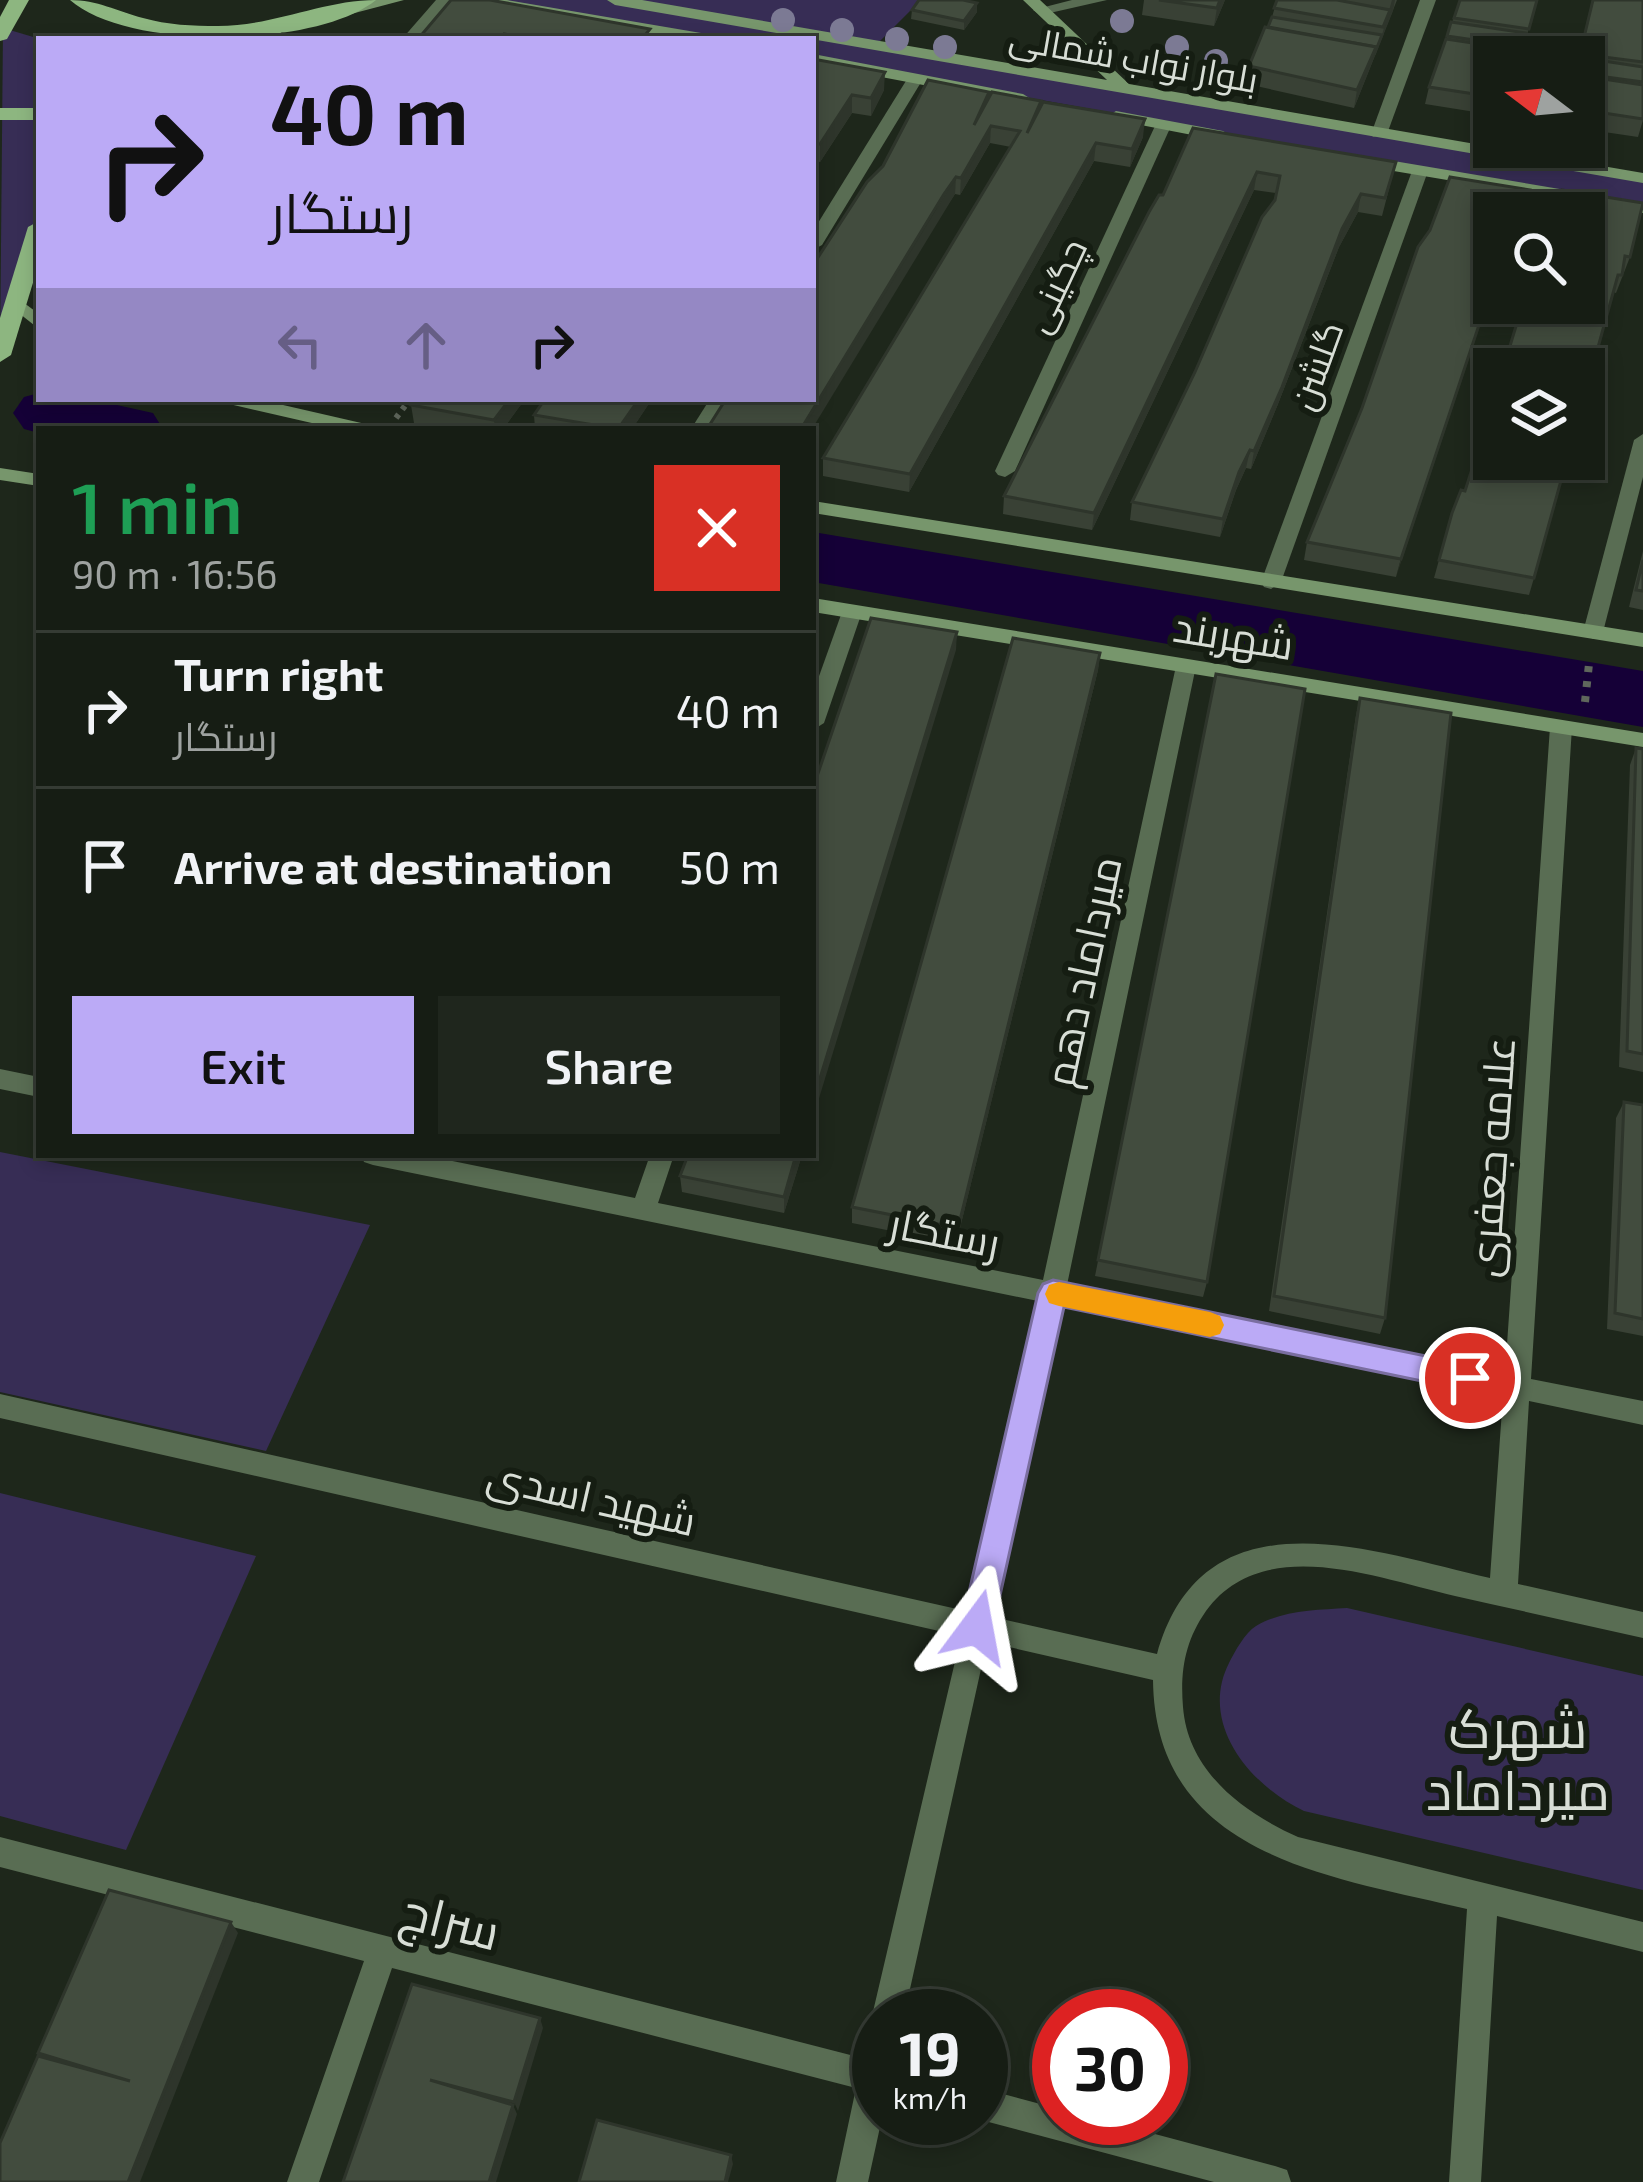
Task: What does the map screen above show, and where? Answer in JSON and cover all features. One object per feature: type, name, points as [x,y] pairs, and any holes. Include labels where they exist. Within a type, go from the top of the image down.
[{"type":"main road","points":[[0,35],[19,0]]},
{"type":"main road","points":[[80,0],[112,15],[164,27],[249,34],[366,0]]},
{"type":"main road","points":[[282,25],[396,0]]},
{"type":"main road","points":[[480,0],[674,36]]},
{"type":"main road","name":"بلوار نواب شمالی","points":[[615,0],[1643,178]]},
{"type":"main road","points":[[1036,5],[1125,89],[1115,116]]},
{"type":"main road","name":"بلوار نواب شمالی","points":[[816,60],[1048,104]]},
{"type":"main road","name":"بلوار نواب شمالی","points":[[1093,112],[1233,138]]},
{"type":"main road","points":[[0,114],[36,114]]},
{"type":"main road","points":[[1350,158],[1643,208]]},
{"type":"main road","points":[[0,355],[36,237]]},
{"type":"main road","points":[[16,302],[36,321]]},
{"type":"main road","points":[[245,402],[350,426]]},
{"type":"main road","points":[[0,473],[36,479]]},
{"type":"main road","name":"شهربند","points":[[816,507],[1643,640]]},
{"type":"main road","name":"شهربند","points":[[816,606],[1643,740]]},
{"type":"street","points":[[413,36],[444,0]]},
{"type":"street","points":[[1036,5],[1099,0]]},
{"type":"street","points":[[1379,134],[1428,0]]},
{"type":"street","points":[[816,240],[915,79]]},
{"type":"street","name":"چگینی","points":[[1005,471],[1163,126]]},
{"type":"street","name":"گلشن","points":[[1271,582],[1420,171]]},
{"type":"street","points":[[1593,632],[1643,440]]},
{"type":"street","points":[[816,714],[852,612]]},
{"type":"street","name":"میرداماد دهم","points":[[894,1989],[1053,1293],[1186,666]]},
{"type":"street","name":"علامه جعفری","points":[[1503,1593],[1572,728]]},
{"type":"street","points":[[0,1079],[36,1086]]},
{"type":"street","name":"رستگار","points":[[388,1158],[1643,1413]]},
{"type":"street","points":[[643,1210],[661,1158]]},
{"type":"street","name":"شهید اسدی","points":[[0,1406],[1166,1669]]},
{"type":"street","points":[[1643,1624],[1335,1556],[1295,1553],[1258,1559],[1225,1574],[1198,1597],[1177,1627],[1166,1669],[1165,1701],[1174,1740],[1193,1776],[1222,1809],[1257,1835],[1298,1852],[1643,1937]]},
{"type":"street","name":"سراج","points":[[0,1852],[383,1951],[852,2063]]},
{"type":"street","points":[[1465,2182],[1483,1897]]},
{"type":"street","points":[[303,2182],[383,1951]]},
{"type":"street","points":[[1008,2111],[1275,2182]]},
{"type":"street","points":[[852,2182],[860,2145]]},
{"type":"path","points":[[1572,728],[1593,632]]},
{"type":"shaded area","points":[[480,0],[921,0],[877,44],[1473,148],[1473,168],[1586,168],[1643,178],[1643,208],[1605,201],[1605,192],[1554,192],[816,60],[816,36],[690,36]]},
{"type":"shaded area","points":[[3,28],[36,38],[36,237],[0,355]]},
{"type":"shaded area","points":[[0,1152],[370,1225],[266,1451],[0,1392]]},
{"type":"shaded area","points":[[0,1493],[256,1556],[126,1850],[0,1816]]},
{"type":"shaded area","points":[[1347,1608],[1643,1676],[1643,1890],[1304,1811],[1266,1786],[1235,1750],[1225,1730],[1221,1686],[1229,1663],[1248,1633],[1266,1621]]},
{"type":"building","points":[[451,0],[490,0],[650,29],[644,36],[421,36]]},
{"type":"building","points":[[919,0],[977,3],[964,21],[912,10]]},
{"type":"building","points":[[1159,0],[1220,0],[1217,8]]},
{"type":"building","points":[[1277,0],[1337,0],[1390,10],[1383,27],[1274,8]]},
{"type":"building","points":[[1460,0],[1537,0],[1529,29],[1454,18]]},
{"type":"building","points":[[1593,0],[1643,0],[1643,62],[1605,57],[1605,36],[1584,36]]},
{"type":"building","points":[[1272,17],[1382,35],[1374,55],[1376,47],[1268,27]]},
{"type":"building","points":[[1451,22],[1526,33],[1473,36],[1473,40],[1447,36]]},
{"type":"building","points":[[1265,27],[1376,47],[1357,90],[1249,66]]},
{"type":"building","points":[[1446,39],[1473,43],[1473,94],[1429,87]]},
{"type":"building","points":[[816,60],[885,72],[871,98],[852,95],[816,144]]},
{"type":"building","points":[[1605,61],[1643,67],[1643,82],[1605,77]]},
{"type":"building","points":[[1605,79],[1643,85],[1643,119],[1605,113]]},
{"type":"building","points":[[928,80],[989,92],[974,125],[992,92],[1041,101],[1027,133],[1043,102],[1145,119],[1132,149],[1096,143],[910,474],[823,458],[1020,131],[991,126],[961,178],[956,177],[944,194],[803,426],[709,426],[724,402],[816,402],[816,260],[867,182],[883,166]]},
{"type":"building","points":[[1193,128],[1396,162],[1385,198],[1361,194],[1342,229],[1282,387],[1254,451],[1250,450],[1239,472],[1223,519],[1132,502],[1262,217],[1275,200],[1280,176],[1257,172],[1094,513],[1004,496],[1149,212],[1163,195]]},
{"type":"building","points":[[1450,177],[1530,190],[1473,192],[1473,324],[1479,324],[1401,559],[1307,542],[1362,408],[1418,247],[1430,230]]},
{"type":"building","points":[[1605,197],[1643,203],[1630,257],[1625,256],[1622,275],[1618,275],[1605,322]]},
{"type":"building","points":[[1517,324],[1604,324],[1598,348],[1509,348]]},
{"type":"building","points":[[414,402],[508,402],[494,420],[411,405]]},
{"type":"building","points":[[543,402],[637,402],[620,426],[534,415]]},
{"type":"building","points":[[1473,466],[1473,480],[1561,480],[1534,578],[1439,560],[1452,513],[1461,490],[1465,491]]},
{"type":"building","points":[[1643,560],[1643,591],[1636,590]]},
{"type":"building","points":[[871,618],[957,632],[816,1091],[816,779]]},
{"type":"building","points":[[1013,638],[1100,653],[958,1228],[852,1207]]},
{"type":"building","points":[[1216,674],[1305,689],[1207,1282],[1098,1260]]},
{"type":"building","points":[[1360,698],[1451,713],[1385,1318],[1274,1296]]},
{"type":"building","points":[[1636,748],[1643,749],[1643,1054],[1627,1051]]},
{"type":"building","points":[[1624,1102],[1643,1105],[1643,1319],[1615,1313]]},
{"type":"building","points":[[687,1158],[795,1158],[784,1197],[680,1176]]},
{"type":"building","points":[[109,1890],[231,1922],[128,2182],[0,2182],[0,2143],[38,2056],[130,2081],[38,2053]]},
{"type":"building","points":[[412,1984],[540,2018],[514,2102],[430,2080],[513,2105],[489,2182],[343,2182]]},
{"type":"building","points":[[597,2120],[731,2155],[725,2182],[579,2182]]},
{"type":"waterway","points":[[49,413],[112,426]]},
{"type":"waterway","points":[[816,558],[1643,699]]},
{"type":"slow traffic","points":[[1059,1294],[1210,1325]]},
{"type":"district","name":"شهرک میرداماد","points":[[1518,1757]]},
{"type":"route","points":[[977,1627],[1053,1293],[1470,1378]]}]
